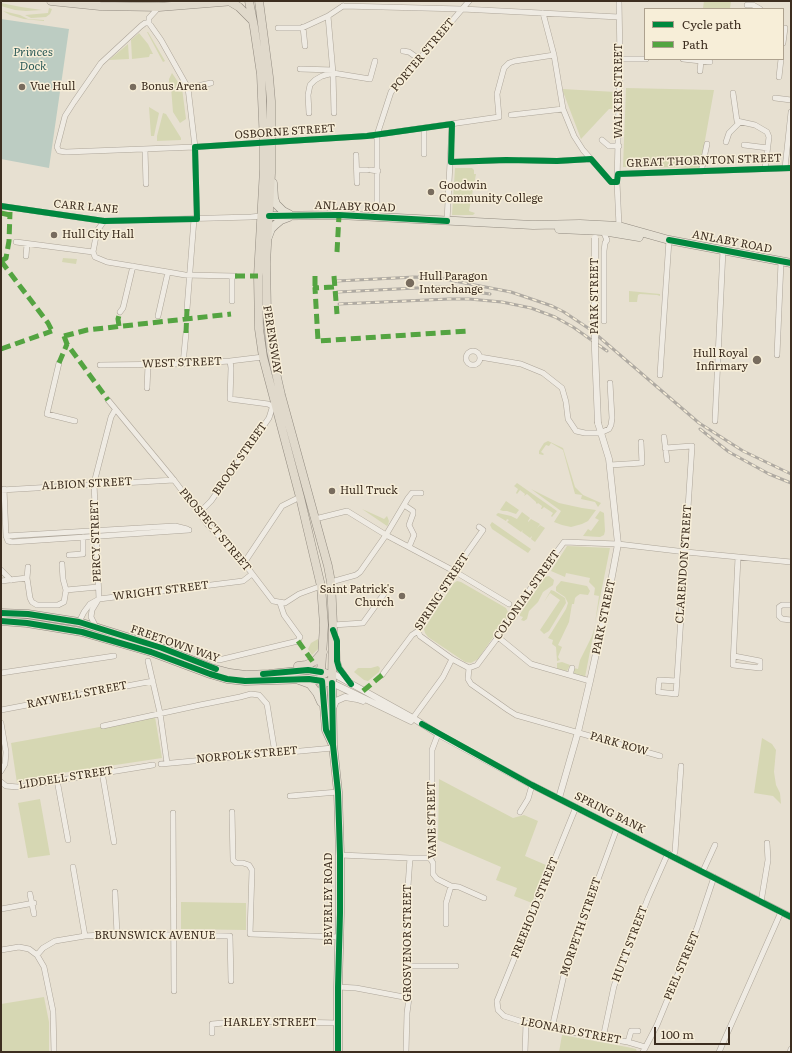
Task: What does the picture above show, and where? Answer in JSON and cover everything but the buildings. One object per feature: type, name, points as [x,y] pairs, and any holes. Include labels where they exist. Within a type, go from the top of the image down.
[{"type":"highway","points":[[51,1],[100,6],[159,7],[234,1]]},
{"type":"highway","points":[[230,1],[239,7],[253,22]]},
{"type":"highway","name":"FERENSWAY","points":[[259,1],[270,77],[265,216],[268,237],[266,304],[271,351],[281,395],[328,566],[331,582],[333,628],[332,683]]},
{"type":"highway","name":"FERENSWAY","points":[[250,6],[261,74],[271,173],[258,276],[258,315],[263,357],[274,404],[300,497],[321,586],[324,625],[321,672],[322,681]]},
{"type":"highway","name":"FREETOWN WAY","points":[[1,613],[28,614],[79,622],[162,648],[230,673],[246,675],[308,670],[321,672]]},
{"type":"highway","name":"FREETOWN WAY","points":[[1,621],[27,623],[82,632],[151,652],[227,679],[245,681],[309,679],[322,681]]},
{"type":"highway","points":[[221,670],[249,670],[306,665],[315,661],[323,651]]},
{"type":"highway","name":"SPRING BANK","points":[[321,672],[332,673]]},
{"type":"highway","name":"SPRING BANK","points":[[322,681],[332,683]]},
{"type":"main road","points":[[271,173],[276,204],[283,211],[294,215]]},
{"type":"main road","points":[[268,237],[271,229],[281,220],[303,215]]},
{"type":"main road","name":"ANLABY ROAD","points":[[265,216],[303,215],[378,217],[533,225],[580,224],[597,232],[661,241],[669,240]]},
{"type":"main road","name":"ANLABY ROAD","points":[[597,232],[619,226],[669,240],[791,263]]},
{"type":"main road","points":[[299,680],[310,684],[317,693],[325,714]]},
{"type":"main road","name":"BEVERLEY ROAD","points":[[322,681],[326,730],[333,747]]},
{"type":"main road","name":"BEVERLEY ROAD","points":[[332,683],[333,747],[338,792],[340,855],[338,1052]]},
{"type":"street","name":"PORTER STREET","points":[[378,217],[377,135],[391,92],[468,1]]},
{"type":"street","name":"WALKER STREET","points":[[619,1],[619,226]]},
{"type":"street","points":[[278,28],[303,27],[328,16],[344,4],[619,17]]},
{"type":"street","points":[[747,5],[753,5],[758,8]]},
{"type":"street","points":[[159,7],[149,18],[149,23],[188,88],[195,147],[195,219],[187,309]]},
{"type":"street","points":[[543,14],[554,55],[563,109],[579,145],[610,182],[618,182]]},
{"type":"street","points":[[328,16],[333,71],[334,113]]},
{"type":"street","name":"OSBORNE STREET","points":[[149,23],[141,26],[101,63],[65,116],[57,146],[59,151],[66,152],[195,147],[377,135],[499,117],[497,94],[504,68],[509,63],[515,61],[554,55]]},
{"type":"street","points":[[303,27],[305,46]]},
{"type":"street","points":[[784,28],[791,29]]},
{"type":"street","points":[[403,51],[409,52],[419,59]]},
{"type":"street","points":[[620,59],[644,59]]},
{"type":"street","points":[[692,60],[710,62]]},
{"type":"street","points":[[779,77],[781,60]]},
{"type":"street","points":[[300,69],[333,71],[370,80],[375,61]]},
{"type":"street","points":[[700,71],[701,61]]},
{"type":"street","points":[[309,113],[308,95],[310,85],[322,76],[333,71]]},
{"type":"street","points":[[188,88],[211,83]]},
{"type":"street","points":[[733,92],[737,121],[755,125],[767,132],[769,137],[765,169]]},
{"type":"street","points":[[775,98],[791,100]]},
{"type":"street","points":[[511,115],[563,109]]},
{"type":"street","points":[[785,168],[791,112]]},
{"type":"street","points":[[726,142],[729,133],[740,122]]},
{"type":"street","points":[[447,221],[452,124]]},
{"type":"street","points":[[424,129],[424,154]]},
{"type":"street","points":[[602,140],[609,146],[619,146]]},
{"type":"street","points":[[701,172],[707,144]]},
{"type":"street","points":[[744,145],[768,148]]},
{"type":"street","points":[[145,149],[146,184]]},
{"type":"street","points":[[356,155],[357,183]]},
{"type":"street","points":[[522,160],[557,161],[591,158]]},
{"type":"street","points":[[451,162],[506,160]]},
{"type":"street","name":"GREAT THORNTON STREET","points":[[618,174],[791,168]]},
{"type":"street","points":[[356,170],[378,171]]},
{"type":"street","name":"CARR LANE","points":[[1,206],[104,220],[195,219]]},
{"type":"street","name":"ANLABY ROAD","points":[[195,219],[265,216]]},
{"type":"street","points":[[104,220],[97,231],[93,252],[95,257],[99,260],[190,275],[234,276],[232,301]]},
{"type":"street","name":"PARK STREET","points":[[597,232],[607,240],[604,251],[604,321]]},
{"type":"street","name":"PARK STREET","points":[[559,798],[578,732],[606,608],[618,544],[610,465],[598,423],[595,350],[597,232]]},
{"type":"street","points":[[660,375],[669,240]]},
{"type":"street","points":[[16,242],[93,252]]},
{"type":"street","points":[[26,256],[27,244]]},
{"type":"street","points":[[715,421],[722,250]]},
{"type":"street","points":[[777,355],[781,262]]},
{"type":"street","points":[[120,312],[123,308],[133,266]]},
{"type":"street","points":[[158,316],[168,272]]},
{"type":"street","points":[[183,364],[186,333]]},
{"type":"street","name":"WEST STREET","points":[[100,365],[183,364],[263,357]]},
{"type":"street","points":[[480,357],[521,364],[543,373],[562,388],[566,402],[568,419],[576,431],[585,433],[600,433],[609,429],[611,425],[610,383]]},
{"type":"street","points":[[230,361],[230,399],[274,404]]},
{"type":"street","points":[[59,363],[47,414],[75,421]]},
{"type":"street","points":[[148,365],[148,388]]},
{"type":"street","name":"PROSPECT STREET","points":[[108,400],[174,480],[208,525],[244,563],[273,601],[280,603],[284,615],[300,637],[298,641],[219,660],[209,658]]},
{"type":"street","name":"BROOK STREET","points":[[199,513],[211,501],[230,475],[269,418],[274,404]]},
{"type":"street","name":"PERCY STREET","points":[[99,599],[94,484],[111,417],[116,410]]},
{"type":"street","points":[[664,437],[667,460]]},
{"type":"street","points":[[610,465],[642,463],[641,442]]},
{"type":"street","name":"CLARENDON STREET","points":[[665,448],[692,446],[677,681]]},
{"type":"street","name":"ALBION STREET","points":[[3,490],[174,480]]},
{"type":"street","points":[[3,490],[6,536],[8,541],[12,542],[189,530],[175,526],[6,536]]},
{"type":"street","points":[[331,582],[356,576],[386,535],[412,493],[421,493]]},
{"type":"street","points":[[244,563],[282,506],[300,497]]},
{"type":"street","points":[[404,505],[413,511],[414,514],[409,525],[414,535],[409,547]]},
{"type":"street","points":[[314,519],[347,511],[386,535],[454,571],[509,604]]},
{"type":"street","name":"SPRING STREET","points":[[382,675],[412,635],[418,631],[419,626],[454,571],[483,530],[479,527]]},
{"type":"street","points":[[69,555],[83,554],[83,537]]},
{"type":"street","name":"COLONIAL STREET","points":[[469,668],[476,665],[498,637],[541,573],[564,542],[618,544]]},
{"type":"street","points":[[618,544],[791,562]]},
{"type":"street","points":[[734,656],[760,661],[760,668],[733,666],[738,557]]},
{"type":"street","points":[[28,567],[27,578],[32,602],[37,605],[58,605],[64,602],[66,590],[63,579],[62,564]]},
{"type":"street","points":[[1,570],[11,580]]},
{"type":"street","name":"WRIGHT STREET","points":[[79,622],[90,604],[99,599],[243,581],[252,574]]},
{"type":"street","points":[[1,581],[27,578]]},
{"type":"street","points":[[280,603],[285,603],[299,594],[321,586]]},
{"type":"street","points":[[66,590],[98,587]]},
{"type":"street","points":[[351,684],[339,668],[337,661],[337,642],[333,628],[363,623],[384,594]]},
{"type":"street","points":[[96,628],[91,616],[92,610],[99,599]]},
{"type":"street","points":[[791,605],[782,605],[779,607],[779,616],[782,619],[791,620]]},
{"type":"street","points":[[418,631],[420,636],[452,660],[469,668]]},
{"type":"street","points":[[498,637],[531,664],[590,680]]},
{"type":"street","points":[[1,673],[114,656]]},
{"type":"street","points":[[333,708],[336,701],[345,697],[357,699],[398,718],[413,720],[443,677],[452,660]]},
{"type":"street","points":[[148,661],[160,713]]},
{"type":"street","name":"PARK ROW","points":[[469,668],[468,680],[471,684],[516,715],[660,756]]},
{"type":"street","points":[[570,675],[572,668]]},
{"type":"street","name":"SPRING BANK","points":[[332,673],[413,720],[532,785],[791,917]]},
{"type":"street","name":"RAYWELL STREET","points":[[1,710],[153,681]]},
{"type":"street","name":"SPRING BANK","points":[[332,683],[402,717],[413,720]]},
{"type":"street","points":[[103,726],[160,713],[240,698],[251,694],[259,695],[267,704],[275,753]]},
{"type":"street","name":"NORFOLK STREET","points":[[160,713],[164,763],[333,747]]},
{"type":"street","points":[[1,724],[6,752],[5,764],[1,771]]},
{"type":"street","name":"VANE STREET","points":[[438,734],[432,750],[432,856],[430,858],[433,863],[433,874],[438,879],[451,886],[459,887],[484,898]]},
{"type":"street","name":"LIDDELL STREET","points":[[1,782],[6,786],[18,787],[102,772],[153,765]]},
{"type":"street","name":"HUTT STREET","points":[[603,1038],[614,986],[652,888],[670,855],[675,852],[681,766]]},
{"type":"street","points":[[102,772],[114,842]]},
{"type":"street","points":[[57,780],[68,840]]},
{"type":"street","points":[[520,812],[528,799],[532,785]]},
{"type":"street","points":[[290,796],[338,792]]},
{"type":"street","name":"FREEHOLD STREET","points":[[498,1010],[497,1001],[576,807]]},
{"type":"street","points":[[232,812],[233,860],[236,863],[250,865],[252,870],[250,934],[339,937]]},
{"type":"street","points":[[173,813],[174,991]]},
{"type":"street","name":"MORPETH STREET","points":[[552,1028],[566,966],[617,828]]},
{"type":"street","points":[[762,902],[768,860],[767,843]]},
{"type":"street","points":[[703,871],[715,846]]},
{"type":"street","points":[[340,855],[430,858]]},
{"type":"street","name":"GROSVENOR STREET","points":[[406,1052],[409,998],[407,966],[407,900],[410,858]]},
{"type":"street","points":[[73,867],[85,936]]},
{"type":"street","name":"PEEL STREET","points":[[644,1050],[657,1025],[697,928],[714,877]]},
{"type":"street","points":[[446,924],[446,903],[451,886]]},
{"type":"street","points":[[115,892],[117,934]]},
{"type":"street","points":[[30,894],[34,914]]},
{"type":"street","points":[[1,909],[33,903]]},
{"type":"street","points":[[720,1052],[780,912]]},
{"type":"street","name":"BRUNSWICK AVENUE","points":[[37,955],[43,948],[55,941],[85,936],[117,934],[230,936],[231,981]]},
{"type":"street","points":[[1,950],[19,947],[29,949],[37,955],[44,967],[53,1011],[54,1052]]},
{"type":"street","points":[[407,966],[456,966]]},
{"type":"street","points":[[338,987],[356,988],[409,998]]},
{"type":"street","name":"LEONARD STREET","points":[[498,1010],[504,1016],[526,1023],[628,1042],[644,1050]]},
{"type":"street","name":"HARLEY STREET","points":[[212,1033],[212,1024],[248,1021],[338,1023]]},
{"type":"street","points":[[526,1023],[526,1052]]},
{"type":"street","points":[[628,1042],[631,1031],[638,1031]]},
{"type":"green space","points":[[704,1],[731,1],[730,8],[703,8]]},
{"type":"green space","points":[[1,3],[42,10],[15,10],[1,6]]},
{"type":"green space","points":[[49,8],[52,9],[50,14],[46,17],[31,18],[25,15],[48,13]]},
{"type":"green space","points":[[3,11],[20,15],[28,19],[44,21],[24,19],[10,15]]},
{"type":"green space","points":[[148,32],[165,61],[163,62]]},
{"type":"green space","points":[[139,33],[148,44],[153,54],[150,54],[149,57],[132,59],[131,40]]},
{"type":"green space","points":[[128,44],[129,59],[109,60]]},
{"type":"green space","points":[[172,73],[182,88],[186,119],[180,123],[173,112],[171,87],[169,84],[169,79]]},
{"type":"green space","points":[[626,88],[714,90],[700,168],[623,167]]},
{"type":"green space","points":[[562,89],[616,92],[616,109],[609,109],[581,139]]},
{"type":"green space","points":[[149,107],[159,113],[154,136],[151,136]]},
{"type":"green space","points":[[163,113],[166,114],[181,140],[157,141]]},
{"type":"green space","points":[[455,168],[472,168],[474,170],[474,174],[476,174],[469,211],[475,213],[473,215],[452,215]]},
{"type":"green space","points":[[63,258],[77,259],[76,264],[62,262]]},
{"type":"green space","points":[[629,291],[660,294],[660,296],[640,294],[638,295],[637,302],[629,302]]},
{"type":"green space","points":[[548,441],[563,448],[575,487],[583,495],[601,503],[598,507],[595,502],[581,499],[582,495],[575,494],[563,450],[551,443],[549,446],[546,445],[541,452],[544,454],[543,455],[539,454],[539,451],[544,443]]},
{"type":"green space","points":[[517,483],[557,511],[552,517],[551,516],[553,513],[544,507],[541,509],[542,506],[538,503],[537,504],[527,494],[524,496],[525,494],[520,490],[517,494],[518,489],[514,486]]},
{"type":"green space","points":[[531,489],[559,503],[596,510],[588,521],[582,524],[571,527],[562,525],[554,522],[561,511]]},
{"type":"green space","points":[[506,501],[519,510],[516,514],[500,510]]},
{"type":"green space","points":[[362,509],[384,519],[387,516],[389,521],[388,525],[387,526]]},
{"type":"green space","points":[[600,511],[604,513],[604,535],[600,537],[583,536],[588,529],[591,531],[599,520],[595,518]]},
{"type":"green space","points":[[522,512],[530,518],[528,522],[531,519],[540,524],[537,528],[540,525],[545,528],[535,542],[531,539],[532,536],[530,538],[522,532],[523,530],[521,532],[507,522],[509,520],[507,519],[506,521],[496,515],[498,513],[517,519]]},
{"type":"green space","points":[[492,522],[531,549],[528,553],[492,529],[490,525]]},
{"type":"green space","points":[[567,546],[610,548],[595,623],[599,596],[594,595],[595,588],[589,582],[590,578],[566,573],[565,577],[551,571]]},
{"type":"green space","points":[[549,576],[554,580],[553,585],[543,592],[538,602],[529,611],[527,619],[524,621],[521,620],[523,617],[520,616],[520,614],[545,577]]},
{"type":"green space","points":[[457,581],[506,608],[508,612],[508,616],[478,659],[471,663],[465,662],[428,637],[424,629],[454,583]]},
{"type":"green space","points":[[561,581],[587,586],[590,591],[588,595],[580,594],[577,596],[574,604],[572,604],[569,622],[558,645],[562,647],[558,657],[560,660],[557,661],[556,647],[552,644],[553,640],[548,638],[566,609],[568,603],[565,597],[556,591],[556,587]]},
{"type":"green space","points":[[551,590],[565,598],[566,603],[549,631],[544,634],[540,630],[560,600],[550,593],[544,602]]},
{"type":"green space","points":[[595,626],[585,677],[574,674],[574,668],[578,669],[580,660],[592,636]]},
{"type":"green space","points":[[318,639],[318,649],[312,655],[308,649],[311,643]]},
{"type":"green space","points":[[562,662],[570,665],[567,671],[557,669],[557,663]]},
{"type":"green space","points":[[378,666],[380,668],[379,672],[368,681],[364,680],[354,672],[358,668],[371,668]]},
{"type":"green space","points":[[155,717],[162,758],[62,773],[17,783],[11,743]]},
{"type":"green space","points":[[762,738],[772,744],[776,750],[774,772],[776,785],[780,793],[781,804],[773,796],[754,793]]},
{"type":"green space","points":[[439,779],[513,818],[524,815],[538,821],[525,856],[546,865],[532,903],[514,896],[517,888],[496,880],[501,867],[438,840]]},
{"type":"green space","points":[[40,799],[50,855],[28,858],[18,803]]},
{"type":"green space","points":[[181,902],[246,903],[246,930],[181,929]]},
{"type":"green space","points":[[44,997],[49,1022],[49,1052],[1,1052],[1,1004]]},
{"type":"green space","points":[[562,1035],[636,1049],[637,1052],[559,1052]]},
{"type":"water","name":"Princes Dock","points":[[1,19],[69,29],[49,168],[1,159]]},
{"type":"railway","points":[[337,281],[415,277],[439,278],[511,292],[552,306],[591,330],[699,423],[743,451],[791,474]]},
{"type":"railway","points":[[338,292],[436,287],[468,288]]},
{"type":"railway","points":[[462,290],[490,294]]},
{"type":"railway","points":[[339,304],[449,299],[502,302],[531,308],[555,317],[573,327],[607,351]]},
{"type":"railway","points":[[700,429],[729,452],[769,474],[791,483]]},
{"type":"marked path","points":[[1,261],[6,258],[9,241],[10,212]]},
{"type":"marked path","points":[[1,213],[10,215]]},
{"type":"marked path","points":[[337,252],[339,215]]},
{"type":"marked path","points":[[1,261],[48,323],[52,331]]},
{"type":"marked path","points":[[235,276],[258,276]]},
{"type":"marked path","points":[[315,276],[315,288]]},
{"type":"marked path","points":[[334,276],[337,314]]},
{"type":"marked path","points":[[334,287],[315,288],[318,341],[468,331]]},
{"type":"marked path","points":[[186,333],[187,309]]},
{"type":"marked path","points":[[119,326],[118,319],[120,312]]},
{"type":"marked path","points":[[64,336],[87,330],[231,314]]},
{"type":"marked path","points":[[1,349],[52,331]]},
{"type":"marked path","points":[[64,336],[67,344],[108,400]]},
{"type":"marked path","points":[[59,363],[67,344]]},
{"type":"marked path","points":[[298,641],[313,662]]},
{"type":"marked path","points":[[363,691],[382,675]]},
{"type":"cycle path","points":[[1,206],[104,221],[197,219],[195,147],[367,136],[452,124],[451,162],[506,160],[557,161],[591,159],[611,182],[617,182],[618,174],[791,168]]},
{"type":"cycle path","points":[[269,216],[339,215],[447,221]]},
{"type":"cycle path","points":[[669,240],[791,263]]},
{"type":"cycle path","points":[[1,613],[28,614],[79,622],[162,648],[216,669]]},
{"type":"cycle path","points":[[1,621],[27,623],[82,632],[151,652],[227,679],[245,681],[309,679],[322,681],[326,730],[333,745]]},
{"type":"cycle path","points":[[333,630],[337,641],[337,661],[339,668],[351,684]]},
{"type":"cycle path","points":[[263,674],[308,670],[321,672]]},
{"type":"cycle path","points":[[332,683],[333,745],[338,792],[340,855],[338,1052]]},
{"type":"cycle path","points":[[422,724],[532,785],[791,917]]},
{"type":"place","name":"Vue Hull","points":[[22,87]]},
{"type":"place","name":"Bonus Arena","points":[[133,87]]},
{"type":"place","name":"Goodwin Community College","points":[[431,192]]},
{"type":"place","name":"Hull City Hall","points":[[54,235]]},
{"type":"place","name":"Hull Paragon Interchange","points":[[410,283]]},
{"type":"place","name":"Hull Royal Infirmary","points":[[757,360]]},
{"type":"place","name":"Hull Truck","points":[[332,491]]},
{"type":"place","name":"Saint Patrick's Church","points":[[402,596]]}]
